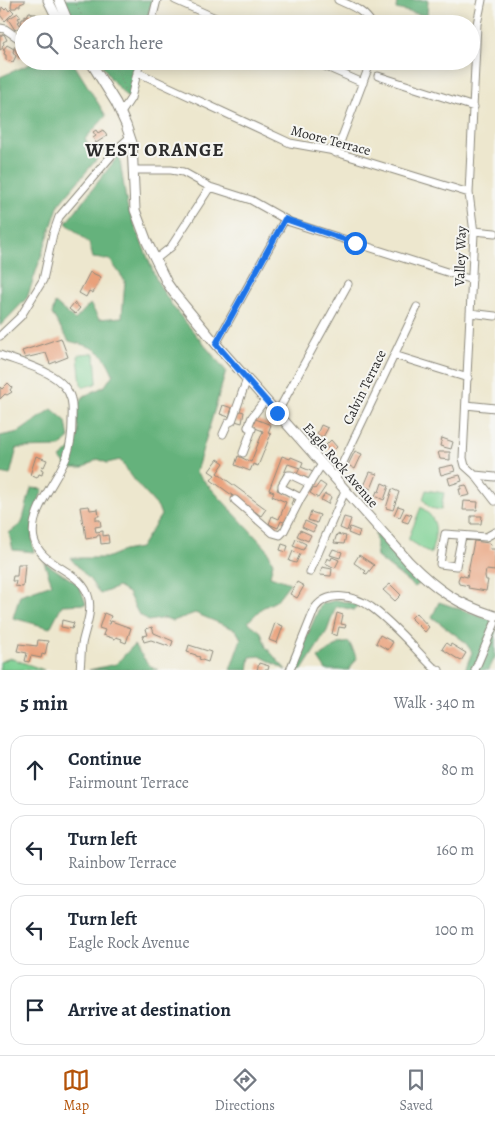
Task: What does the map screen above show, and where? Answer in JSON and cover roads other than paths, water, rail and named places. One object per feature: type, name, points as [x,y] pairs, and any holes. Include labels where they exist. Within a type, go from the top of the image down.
[{"type":"main road","points":[[48,0],[56,15]]},
{"type":"main road","points":[[53,0],[64,15]]},
{"type":"main road","points":[[59,0],[66,15]]},
{"type":"main road","name":"Eagle Rock Avenue","points":[[95,70],[121,113],[130,137],[135,210],[156,259],[174,293],[216,344],[409,562],[434,586],[453,600],[495,616]]},
{"type":"street","points":[[153,15],[157,0]]},
{"type":"street","points":[[175,0],[209,15]]},
{"type":"street","points":[[338,0],[359,9],[364,15]]},
{"type":"street","name":"Valley Way","points":[[479,15],[482,0]]},
{"type":"street","points":[[0,28],[15,36]]},
{"type":"street","points":[[333,70],[363,83]]},
{"type":"street","points":[[336,153],[368,70]]},
{"type":"street","name":"Valley Way","points":[[475,70],[469,193],[474,231],[463,458],[464,466],[475,475],[495,501]]},
{"type":"street","points":[[121,113],[131,98],[137,72]]},
{"type":"street","name":"Moore Terrace","points":[[137,72],[290,143],[329,150],[469,193]]},
{"type":"street","points":[[378,76],[474,107]]},
{"type":"street","points":[[0,336],[21,316],[43,280],[53,234],[59,217],[118,148],[130,137]]},
{"type":"street","points":[[133,170],[177,171],[197,178],[210,187],[251,200],[285,219],[472,280]]},
{"type":"street","points":[[156,259],[171,247],[210,187]]},
{"type":"street","points":[[216,344],[285,219]]},
{"type":"street","points":[[474,231],[495,233]]},
{"type":"street","points":[[277,413],[348,284]]},
{"type":"street","name":"Calvin Terrace","points":[[335,478],[417,307]]},
{"type":"street","points":[[470,313],[495,316]]},
{"type":"street","points":[[0,355],[52,375],[66,386],[72,400],[72,439],[67,457],[45,497],[35,521],[34,538],[38,548],[46,558],[81,582],[86,590],[89,601],[89,617],[81,650],[80,670]]},
{"type":"street","points":[[394,355],[468,378]]},
{"type":"street","points":[[224,434],[228,423],[232,421],[247,379]]},
{"type":"street","points":[[243,452],[252,429],[248,427],[252,417],[265,400]]},
{"type":"street","points":[[466,405],[495,408]]},
{"type":"street","points":[[235,500],[273,533],[280,534],[284,531],[322,464]]},
{"type":"street","points":[[301,498],[282,488],[288,475],[310,484]]},
{"type":"street","points":[[475,475],[495,477]]},
{"type":"street","points":[[310,572],[345,491]]},
{"type":"street","points":[[462,536],[456,566],[440,564],[445,534],[486,537],[495,532]]},
{"type":"street","points":[[290,670],[315,608],[320,601],[335,596],[354,599],[370,607],[433,667],[439,670]]},
{"type":"street","points":[[475,670],[495,623]]},
{"type":"district","name":"WEST ORANGE","points":[[155,149]]}]
